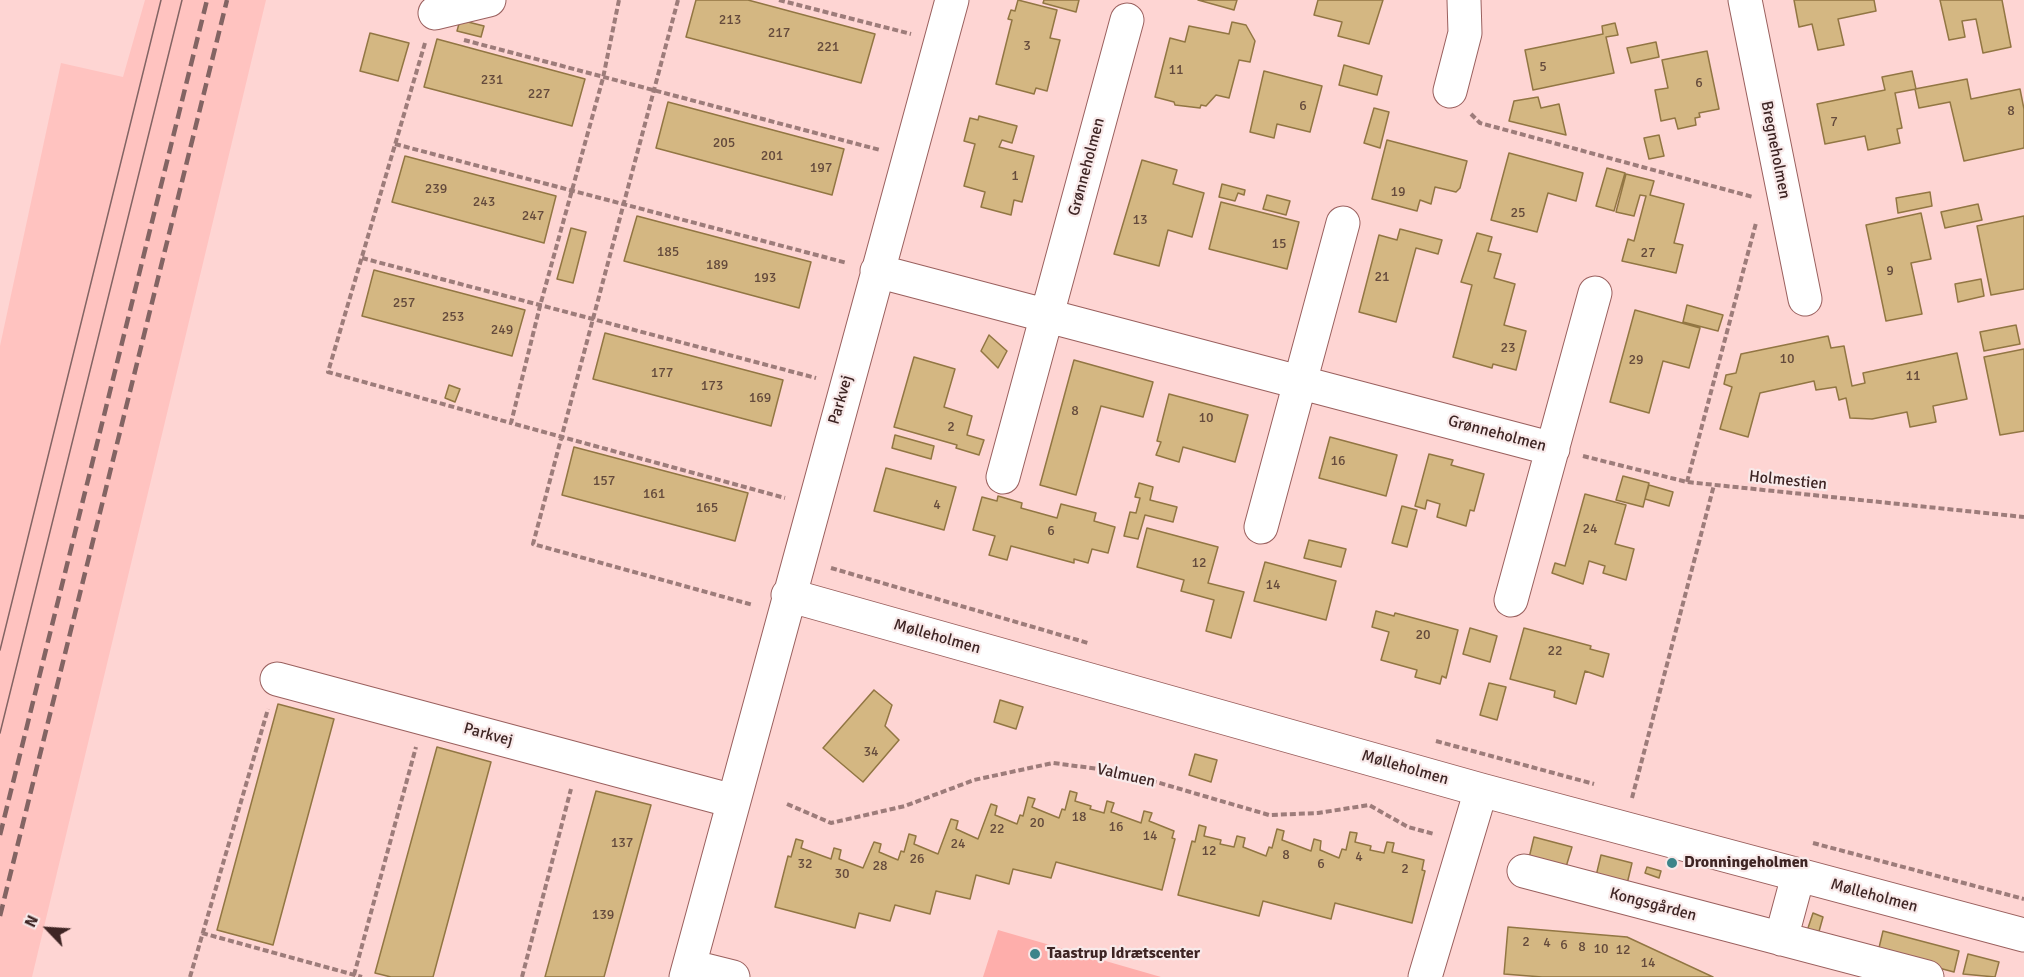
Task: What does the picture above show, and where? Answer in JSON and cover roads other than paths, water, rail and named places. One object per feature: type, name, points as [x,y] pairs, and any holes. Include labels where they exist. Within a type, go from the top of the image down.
[{"type":"street","points":[[449,15],[489,0]]},
{"type":"street","name":"Parkvej","points":[[687,971],[812,505],[952,0]]},
{"type":"street","points":[[1450,91],[1465,33],[1464,0]]},
{"type":"street","name":"Bregneholmen","points":[[1745,0],[1774,200],[1805,299]]},
{"type":"street","name":"Grønneholmen","points":[[1003,477],[1127,20]]},
{"type":"street","points":[[1261,527],[1343,223]]},
{"type":"street","name":"Grønneholmen","points":[[877,271],[1553,449]]},
{"type":"street","name":"Grønneholmen","points":[[1511,600],[1595,293]]},
{"type":"street","name":"Mølleholmen","points":[[785,604],[2024,935]]},
{"type":"street","name":"Parkvej","points":[[277,679],[733,801]]},
{"type":"street","points":[[1425,977],[1481,789]]},
{"type":"street","name":"Kongsgården","points":[[1524,871],[1927,977]]},
{"type":"street","points":[[1781,939],[1798,876]]},
{"type":"street","points":[[687,971],[733,977]]},
{"type":"tram line","points":[[0,650],[161,0]]},
{"type":"tram line","points":[[0,733],[182,0]]},
{"type":"railway","points":[[0,835],[207,0]]},
{"type":"railway","points":[[0,916],[227,0]]},
{"type":"place","name":"Dronningeholmen","points":[[1672,863]]},
{"type":"place","name":"Taastrup Idrætscenter","points":[[1035,954]]}]
